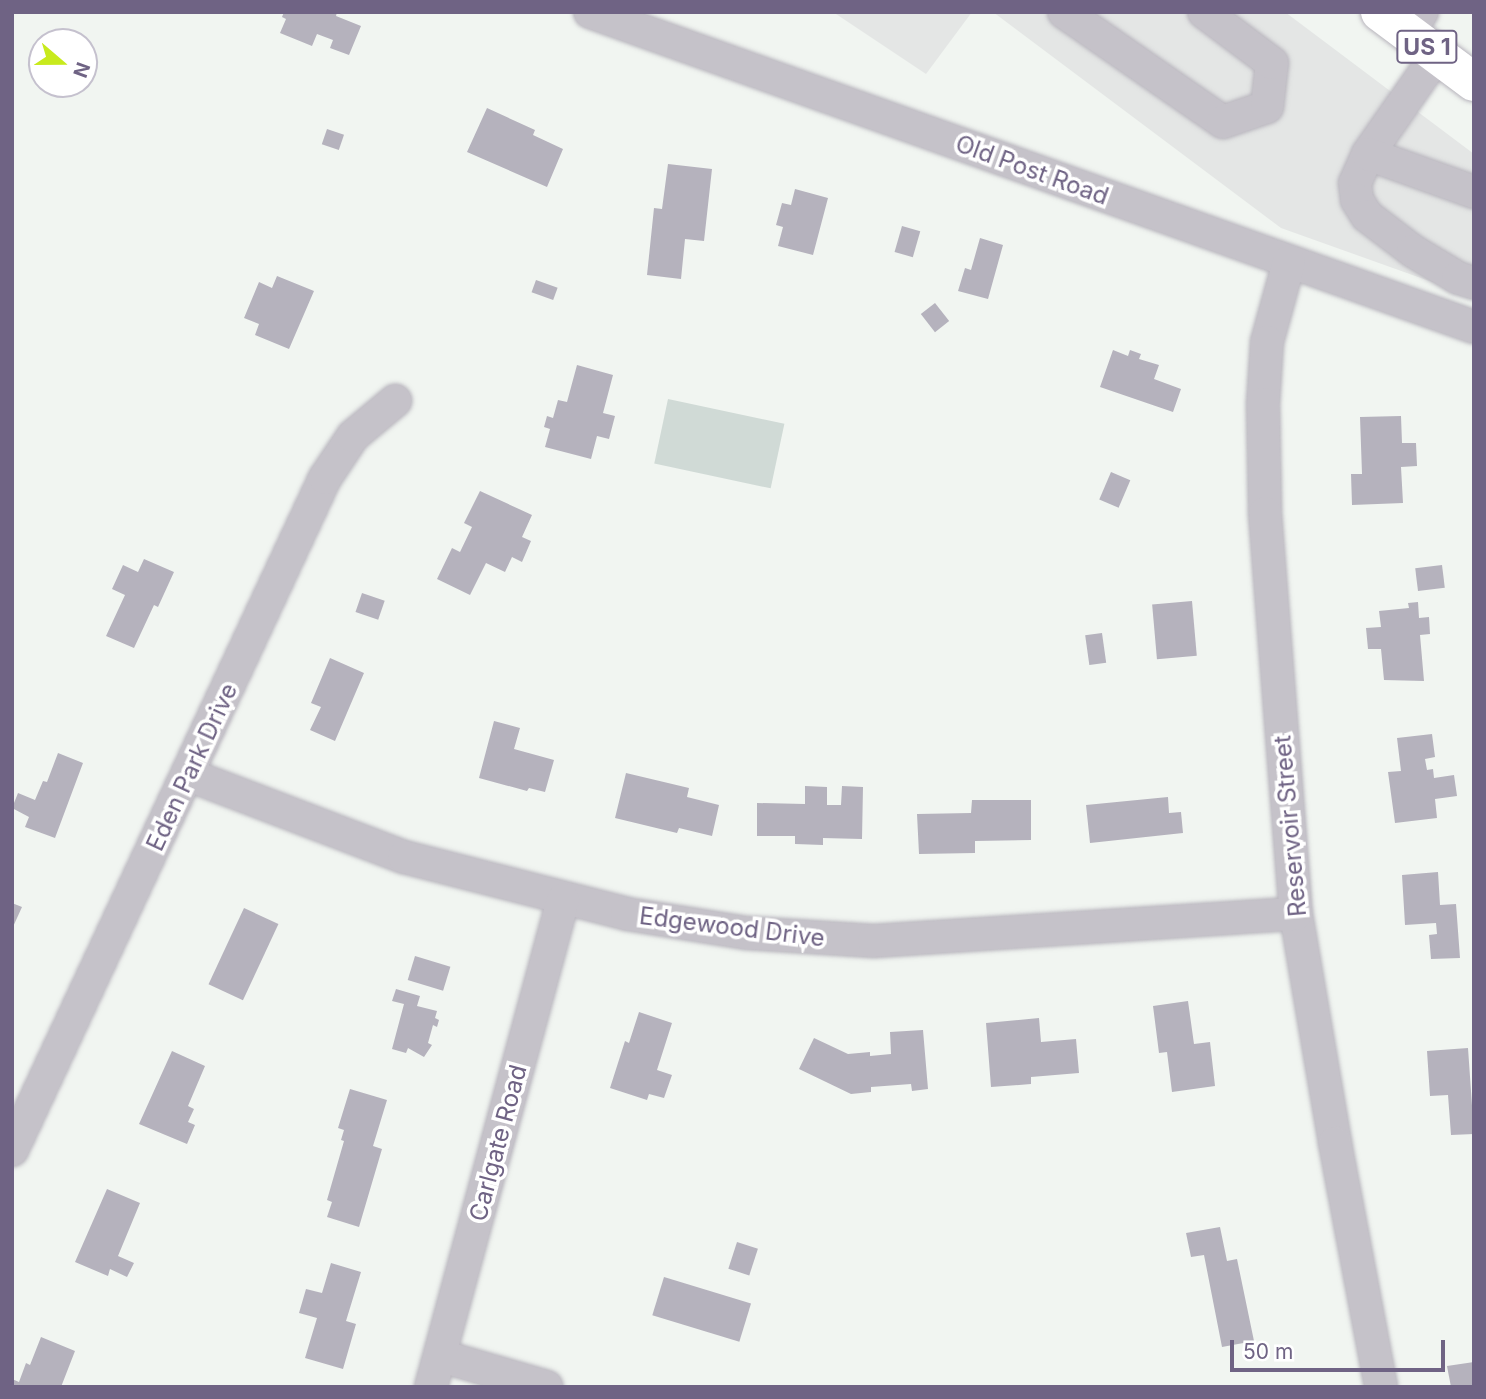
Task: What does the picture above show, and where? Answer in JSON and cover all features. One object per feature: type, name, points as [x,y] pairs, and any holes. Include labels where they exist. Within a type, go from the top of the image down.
[{"type":"main road","name":"US 1","points":[[1403,19],[1437,55],[1474,82]]},
{"type":"street","name":"Old Post Road","points":[[590,12],[1474,327]]},
{"type":"street","points":[[1064,12],[1223,122],[1267,107],[1272,63],[1204,12]]},
{"type":"street","points":[[1437,55],[1368,154],[1355,183],[1357,200],[1367,216],[1413,251],[1458,278],[1474,283]]},
{"type":"street","points":[[1368,154],[1474,192]]},
{"type":"street","name":"Reservoir Street","points":[[1289,262],[1267,342],[1263,404],[1269,567],[1296,914],[1335,1143],[1381,1387]]},
{"type":"street","name":"Eden Park Drive","points":[[12,1150],[189,775],[325,478],[353,436],[395,401]]},
{"type":"street","name":"Edgewood Drive","points":[[189,775],[404,857],[563,900],[662,921],[747,933],[874,941],[1296,914]]},
{"type":"street","name":"Carlgate Road","points":[[431,1387],[563,900]]},
{"type":"street","points":[[441,1356],[547,1387]]},
{"type":"shaded area","points":[[833,12],[972,12],[926,74]]},
{"type":"shaded area","points":[[993,12],[1285,12],[1474,154],[1474,297],[1281,228]]},
{"type":"shaded area","points":[[668,399],[784,424],[771,488],[654,464]]},
{"type":"building","points":[[284,12],[337,12],[336,16],[361,26],[349,55],[330,48],[333,40],[317,34],[312,46],[280,33],[286,19],[282,17]]},
{"type":"building","points":[[487,108],[535,130],[533,135],[563,149],[547,187],[467,152]]},
{"type":"building","points":[[327,129],[344,135],[339,150],[322,144]]},
{"type":"building","points":[[668,164],[712,169],[704,241],[685,239],[681,279],[647,275],[654,208],[662,209]]},
{"type":"building","points":[[795,189],[828,198],[813,255],[778,246],[783,227],[776,225],[782,203],[791,205]]},
{"type":"building","points":[[902,226],[920,231],[913,257],[895,252]]},
{"type":"building","points":[[980,238],[1003,245],[988,299],[958,291],[965,268],[971,270]]},
{"type":"building","points":[[277,276],[314,291],[289,349],[255,335],[259,324],[244,318],[259,282],[272,288]]},
{"type":"building","points":[[536,280],[558,288],[553,300],[532,292]]},
{"type":"building","points":[[935,303],[949,321],[935,332],[921,314]]},
{"type":"building","points":[[1113,350],[1128,356],[1130,350],[1141,354],[1139,359],[1159,365],[1154,379],[1181,389],[1173,412],[1100,387]]},
{"type":"building","points":[[577,365],[613,375],[603,413],[615,416],[609,439],[597,436],[591,459],[545,447],[550,429],[544,427],[547,416],[553,418],[558,400],[567,402]]},
{"type":"building","points":[[1401,416],[1402,443],[1416,443],[1417,466],[1401,467],[1403,503],[1352,505],[1351,474],[1362,474],[1360,417]]},
{"type":"building","points":[[1111,472],[1130,480],[1119,508],[1099,500]]},
{"type":"building","points":[[480,491],[532,515],[522,537],[531,541],[522,562],[512,557],[505,572],[486,563],[470,595],[437,579],[452,548],[460,552],[472,527],[464,523]]},
{"type":"building","points":[[144,559],[174,572],[158,607],[154,605],[134,648],[106,636],[125,595],[112,589],[123,565],[138,572]]},
{"type":"building","points":[[1442,565],[1445,588],[1418,591],[1415,568]]},
{"type":"building","points":[[362,593],[385,601],[378,620],[355,612]]},
{"type":"building","points":[[1192,601],[1197,656],[1157,659],[1152,604]]},
{"type":"building","points":[[1418,602],[1419,618],[1429,617],[1430,634],[1420,635],[1424,681],[1384,680],[1381,649],[1368,649],[1366,628],[1381,627],[1379,611],[1409,608],[1408,603]]},
{"type":"building","points":[[1102,633],[1106,663],[1089,665],[1085,635]]},
{"type":"building","points":[[330,658],[364,673],[335,741],[310,730],[321,707],[311,703]]},
{"type":"building","points":[[494,721],[520,728],[514,749],[554,760],[545,792],[529,788],[527,791],[479,778]]},
{"type":"building","points":[[1432,734],[1435,757],[1425,759],[1427,770],[1433,769],[1434,778],[1454,775],[1457,796],[1435,799],[1437,818],[1395,823],[1388,772],[1401,771],[1397,738]]},
{"type":"building","points":[[58,753],[83,763],[55,838],[25,827],[29,817],[12,808],[18,793],[35,800],[43,781],[47,782]]},
{"type":"building","points":[[626,773],[689,788],[687,797],[719,805],[712,836],[679,828],[677,833],[615,818]]},
{"type":"building","points":[[805,786],[827,787],[827,805],[841,805],[842,786],[863,787],[862,839],[823,838],[823,845],[795,844],[795,836],[757,836],[757,803],[805,804]]},
{"type":"building","points":[[1168,797],[1169,813],[1181,812],[1183,833],[1090,843],[1086,805]]},
{"type":"building","points":[[972,800],[1031,800],[1031,840],[975,841],[975,853],[919,854],[917,814],[971,813]]},
{"type":"building","points":[[1438,872],[1440,905],[1456,904],[1460,958],[1431,959],[1429,935],[1437,934],[1436,923],[1405,925],[1402,875]]},
{"type":"building","points":[[12,903],[22,907],[12,929]]},
{"type":"building","points":[[244,908],[278,924],[243,1000],[209,984]]},
{"type":"building","points":[[415,956],[450,967],[443,991],[408,980]]},
{"type":"building","points":[[396,989],[420,996],[417,1006],[437,1011],[435,1018],[439,1020],[437,1027],[433,1025],[428,1043],[432,1045],[424,1057],[408,1048],[406,1053],[392,1049],[404,1004],[392,1001]]},
{"type":"building","points":[[1188,1001],[1194,1044],[1210,1042],[1215,1086],[1172,1092],[1167,1052],[1159,1053],[1153,1006]]},
{"type":"building","points":[[639,1012],[672,1023],[657,1070],[672,1075],[664,1098],[649,1094],[647,1100],[610,1088],[625,1041],[629,1043]]},
{"type":"building","points":[[1039,1018],[1041,1042],[1076,1039],[1079,1073],[1031,1077],[1031,1084],[991,1087],[986,1023]]},
{"type":"building","points":[[923,1030],[928,1089],[912,1091],[911,1084],[871,1087],[871,1092],[851,1094],[799,1069],[814,1038],[848,1054],[870,1052],[870,1056],[891,1054],[890,1032]]},
{"type":"building","points":[[1468,1048],[1474,1134],[1451,1135],[1448,1095],[1430,1096],[1427,1051]]},
{"type":"building","points":[[172,1051],[205,1066],[188,1106],[194,1109],[188,1122],[195,1125],[187,1144],[139,1124]]},
{"type":"building","points":[[350,1089],[387,1100],[373,1146],[382,1149],[359,1227],[327,1217],[332,1202],[327,1200],[344,1141],[341,1140],[344,1130],[338,1128]]},
{"type":"building","points":[[107,1189],[140,1203],[118,1256],[134,1263],[127,1277],[110,1269],[108,1276],[75,1262]]},
{"type":"building","points":[[1220,1227],[1227,1261],[1237,1259],[1254,1341],[1222,1347],[1204,1255],[1191,1257],[1186,1233]]},
{"type":"building","points":[[737,1242],[758,1249],[749,1275],[728,1269]]},
{"type":"building","points":[[331,1263],[361,1272],[346,1321],[356,1324],[343,1369],[305,1358],[317,1318],[299,1313],[306,1289],[322,1293]]},
{"type":"building","points":[[664,1277],[751,1304],[739,1342],[652,1315]]},
{"type":"building","points":[[41,1337],[75,1351],[61,1387],[12,1387],[12,1379],[19,1382],[26,1363],[30,1365]]},
{"type":"building","points":[[1474,1362],[1474,1387],[1451,1387],[1447,1366]]}]
